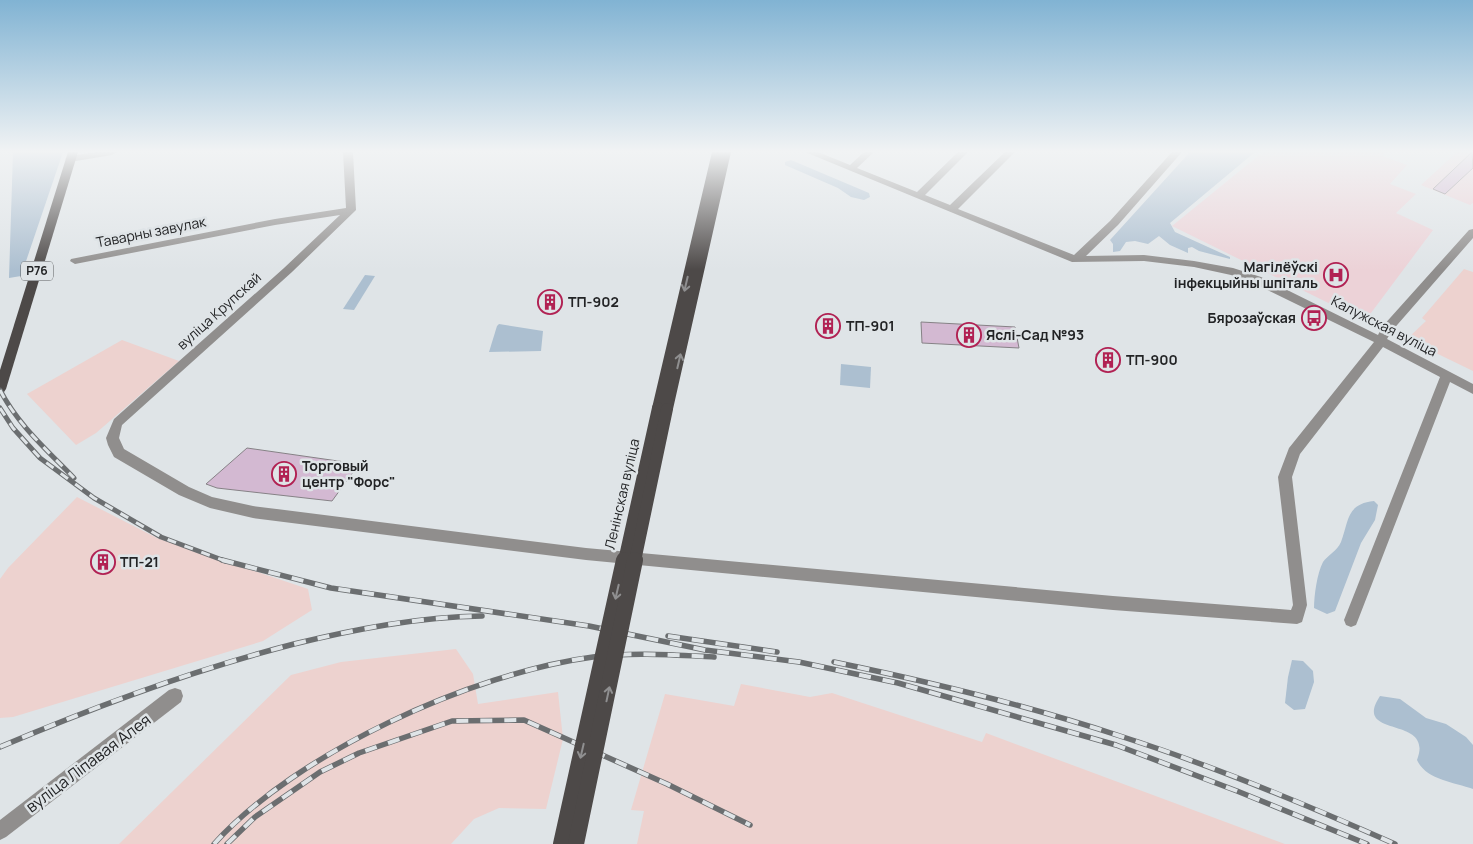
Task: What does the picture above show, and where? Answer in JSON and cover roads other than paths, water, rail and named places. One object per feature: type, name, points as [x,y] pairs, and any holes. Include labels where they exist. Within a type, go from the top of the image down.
[{"type":"main road","name":"Р76","points":[[0,389],[62,191]]},
{"type":"main road","name":"Ленінская вуліца","points":[[706,220],[711,191]]},
{"type":"main road","name":"Ленінская вуліца","points":[[561,844],[702,237],[714,191]]},
{"type":"main road","name":"Ленінская вуліца","points":[[576,844],[663,408]]},
{"type":"street","points":[[350,191],[351,210]]},
{"type":"street","points":[[908,191],[1076,260],[1114,223],[1142,191]]},
{"type":"street","points":[[919,196],[924,191]]},
{"type":"street","points":[[951,210],[970,191]]},
{"type":"street","name":"Таварны завулак","points":[[75,261],[275,222],[351,210]]},
{"type":"street","name":"вуліца Крупскай","points":[[351,210],[288,270],[118,422],[112,437],[114,446],[119,453],[184,491],[210,502],[253,512],[596,555],[1094,601],[1297,617],[1300,605],[1285,477],[1294,452],[1381,341]]},
{"type":"street","points":[[1381,341],[1386,330],[1473,232]]},
{"type":"street","name":"Калужская вуліца","points":[[1076,260],[1144,258],[1194,264],[1233,272],[1257,280],[1473,389]]},
{"type":"street","points":[[1351,620],[1447,375]]},
{"type":"street","name":"вуліца Ліпавая Алея","points":[[0,831],[175,696]]},
{"type":"railway","points":[[0,390],[24,426],[74,478]]},
{"type":"railway","points":[[0,408],[13,428],[40,458],[94,498],[161,537],[223,560]]},
{"type":"railway","points":[[223,560],[331,588],[589,626],[705,650],[799,662],[898,683],[1116,745],[1237,791],[1367,844]]},
{"type":"railway","points":[[0,747],[72,717],[145,690],[256,654],[294,644],[387,625],[411,621],[482,616]]},
{"type":"railway","points":[[668,636],[777,652]]},
{"type":"railway","points":[[214,844],[249,810],[291,779],[338,749],[389,722],[442,699],[494,680],[545,666],[593,657],[638,654],[714,657]]},
{"type":"railway","points":[[834,662],[978,695],[1120,736],[1259,786],[1395,844]]},
{"type":"railway","points":[[227,844],[255,817],[320,772],[359,753],[452,721],[524,720],[667,784],[750,825]]},
{"type":"place","name":"Магілёўскі інфекцыйны шпіталь","points":[[1336,275]]},
{"type":"place","name":"ТП-902","points":[[550,302]]},
{"type":"place","name":"Бярозаўская","points":[[1314,318]]},
{"type":"place","name":"ТП-901","points":[[828,326]]},
{"type":"place","name":"Яслі-Сад №93","points":[[969,335]]},
{"type":"place","name":"ТП-900","points":[[1108,360]]},
{"type":"place","name":"Торговый центр \"Форс\"","points":[[284,474]]},
{"type":"place","name":"ТП-21","points":[[103,562]]}]
